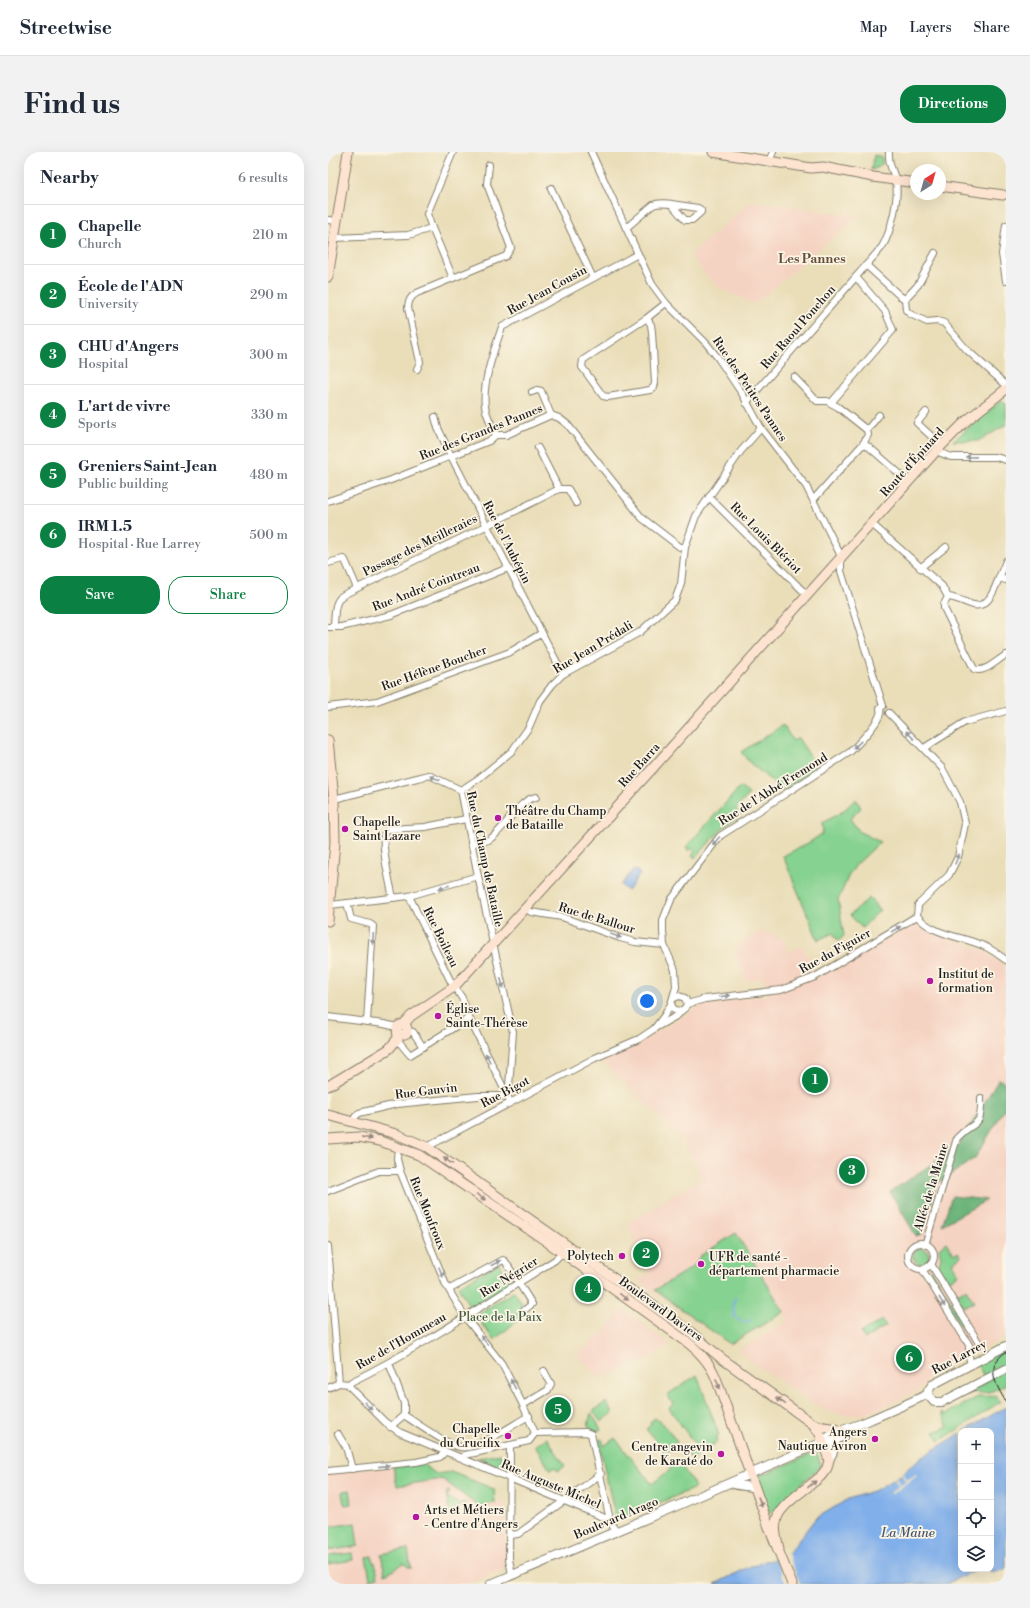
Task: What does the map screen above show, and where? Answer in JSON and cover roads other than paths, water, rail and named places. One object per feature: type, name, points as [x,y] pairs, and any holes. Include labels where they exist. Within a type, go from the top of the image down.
[{"type":"main road","points":[[328,277],[334,238],[333,220],[348,152]]},
{"type":"main road","points":[[713,152],[810,168],[823,167],[873,177],[910,182]]},
{"type":"main road","points":[[946,187],[1005,196]]},
{"type":"main road","name":"Route d'Épinard","points":[[841,558],[966,421],[1006,389]]},
{"type":"main road","name":"Rue Barra","points":[[328,1086],[389,1048],[411,1016],[454,987],[841,558]]},
{"type":"main road","points":[[328,740],[334,799],[330,905],[328,921]]},
{"type":"main road","points":[[328,1109],[333,1116]]},
{"type":"main road","name":"Boulevard Daviers","points":[[333,1116],[396,1134],[427,1147],[570,1250],[683,1338],[704,1358],[716,1378],[755,1488],[780,1551]]},
{"type":"main road","name":"Boulevard Daviers","points":[[328,1139],[359,1137],[380,1141],[419,1155],[509,1216],[570,1250],[626,1287],[689,1331],[721,1358],[813,1424]]},
{"type":"main road","points":[[813,1424],[820,1427],[836,1428],[841,1431]]},
{"type":"main road","points":[[792,1584],[780,1551],[775,1529],[779,1513],[786,1505],[820,1477],[827,1468],[829,1460],[823,1442],[813,1424]]},
{"type":"street","points":[[453,152],[427,214],[453,278]]},
{"type":"street","name":"Rue des Petites Pannes","points":[[591,152],[652,284],[666,303],[706,343],[728,372],[761,428],[796,472],[814,499],[841,558]]},
{"type":"street","points":[[769,161],[773,152]]},
{"type":"street","points":[[889,152],[890,169],[896,180]]},
{"type":"street","points":[[417,369],[420,362],[408,308],[412,296],[506,256],[511,248],[487,184],[489,165]]},
{"type":"street","name":"Rue Raoul Ponchon","points":[[746,403],[882,247],[890,230],[896,180]]},
{"type":"street","points":[[552,188],[593,278]]},
{"type":"street","points":[[626,228],[653,205],[658,203],[672,204]]},
{"type":"street","points":[[1006,225],[1002,254],[1006,281]]},
{"type":"street","points":[[334,238],[408,236],[432,228]]},
{"type":"street","points":[[935,252],[918,285],[905,299],[906,310],[910,314],[927,322],[944,322],[954,336],[1006,389]]},
{"type":"street","name":"Rue Jean Cousin","points":[[496,435],[485,408],[484,398],[495,348],[502,328],[638,254]]},
{"type":"street","points":[[866,265],[905,299]]},
{"type":"street","points":[[831,403],[893,330],[885,311],[856,277]]},
{"type":"street","points":[[647,318],[651,325],[652,332],[654,387],[650,390],[604,397],[582,367],[583,360],[647,318],[666,303]]},
{"type":"street","points":[[794,377],[817,401],[827,401],[838,407],[868,432],[868,438],[814,499]]},
{"type":"street","points":[[532,392],[539,390],[541,391],[552,415]]},
{"type":"street","points":[[926,412],[917,422],[939,449],[951,457],[996,457],[1006,460]]},
{"type":"street","name":"Rue des Grandes Pannes","points":[[328,501],[391,480],[489,441],[496,435],[506,435],[552,415],[560,418],[568,425],[642,518],[680,547],[685,547]]},
{"type":"street","points":[[867,430],[879,415]]},
{"type":"street","name":"Rue de l'Aubépin","points":[[435,417],[438,428],[451,456],[563,674]]},
{"type":"street","name":"Rue Jean Prédali","points":[[462,790],[512,751],[529,727],[540,701],[552,684],[563,674],[640,632],[675,600],[681,584],[685,547],[696,516],[745,446],[761,428]]},
{"type":"street","points":[[863,444],[869,447],[909,482]]},
{"type":"street","points":[[538,448],[559,489],[568,489],[576,503]]},
{"type":"street","name":"Passage des Meilleraies","points":[[331,627],[338,600],[342,595],[486,526],[559,489]]},
{"type":"street","name":"Rue Louis Blériot","points":[[709,497],[807,595]]},
{"type":"street","points":[[872,524],[944,589],[948,597]]},
{"type":"street","points":[[920,568],[946,548]]},
{"type":"street","points":[[841,558],[841,571],[883,706],[888,707],[890,710],[889,713],[942,768],[960,802],[965,824],[964,835],[956,862],[949,875],[918,905],[917,916],[921,920],[943,932],[988,948],[1006,960]]},
{"type":"street","points":[[328,563],[343,559],[345,560],[357,588]]},
{"type":"street","points":[[948,597],[957,598],[972,605],[983,603],[990,599],[1006,562]]},
{"type":"street","name":"Rue André Cointreau","points":[[331,627],[341,627],[391,615],[508,568]]},
{"type":"street","points":[[999,578],[1006,580]]},
{"type":"street","points":[[948,597],[944,604],[944,608],[974,669],[979,670],[994,664],[1006,655]]},
{"type":"street","name":"Rue Hélène Boucher","points":[[328,707],[377,701],[510,652],[542,633]]},
{"type":"street","name":"Rue de l'Abbé Fremond","points":[[672,1001],[676,987],[675,970],[664,945],[663,920],[670,900],[720,836],[850,752],[862,740],[881,714],[880,708],[883,706]]},
{"type":"street","points":[[924,748],[965,722],[1006,712]]},
{"type":"street","points":[[881,714],[886,716],[889,713]]},
{"type":"street","name":"Rue du Champ de Bataille","points":[[334,799],[430,775],[462,790],[471,843],[513,1032],[509,1087],[506,1094]]},
{"type":"street","points":[[471,843],[489,839],[524,804],[532,797],[536,797]]},
{"type":"street","points":[[393,898],[384,849],[383,835],[385,831],[389,829],[425,827],[466,819]]},
{"type":"street","points":[[330,905],[409,896],[478,876]]},
{"type":"street","name":"Rue Boileau","points":[[409,896],[438,958],[454,987],[462,998],[469,1018],[510,1102]]},
{"type":"street","points":[[347,903],[351,919],[373,926],[367,1022]]},
{"type":"street","name":"Rue de Ballour","points":[[525,908],[531,912],[562,917],[635,942],[664,945]]},
{"type":"street","name":"Rue du Figuier","points":[[687,1004],[705,999],[781,990],[815,977],[917,916]]},
{"type":"street","points":[[676,996],[682,996],[685,998],[687,1004],[686,1008],[678,1015],[654,1029],[676,996]]},
{"type":"street","points":[[672,1001],[674,1010],[680,1012]]},
{"type":"street","points":[[328,1017],[367,1022],[401,1031],[413,1032],[424,1047]]},
{"type":"street","points":[[401,1031],[400,1042],[410,1055],[469,1018]]},
{"type":"street","name":"Rue Bigot","points":[[427,1147],[594,1058],[633,1042],[654,1029]]},
{"type":"street","name":"Rue Gauvin","points":[[354,1121],[355,1117],[359,1113],[397,1104],[478,1096],[503,1096],[506,1094]]},
{"type":"street","name":"Allée de la Maine","points":[[925,1245],[958,1138],[963,1132],[978,1122],[981,1115],[981,1098]]},
{"type":"street","name":"Rue Monfroux","points":[[398,1147],[397,1159],[400,1171],[448,1287]]},
{"type":"street","points":[[328,1191],[379,1171],[400,1171]]},
{"type":"street","points":[[970,1364],[969,1345],[922,1269],[913,1266],[909,1261],[908,1255],[910,1249],[915,1245],[925,1245],[930,1248],[933,1254],[931,1264],[980,1344]]},
{"type":"street","points":[[328,1246],[339,1383]]},
{"type":"street","name":"Rue Négrier","points":[[465,1317],[570,1250]]},
{"type":"street","points":[[522,1312],[532,1304],[505,1261],[501,1260],[448,1287],[465,1317],[502,1364],[524,1405],[536,1433]]},
{"type":"street","points":[[922,1269],[931,1264]]},
{"type":"street","name":"Rue de l'Hommeau","points":[[349,1384],[389,1363],[465,1317]]},
{"type":"street","name":"Rue Larrey","points":[[823,1442],[826,1438],[841,1431],[864,1423],[928,1394],[932,1385],[1006,1346]]},
{"type":"street","points":[[389,1363],[404,1403],[404,1415]]},
{"type":"street","points":[[928,1394],[929,1398],[934,1402],[942,1402],[1006,1369]]},
{"type":"street","points":[[524,1405],[548,1390],[551,1384],[544,1371]]},
{"type":"street","points":[[328,1388],[339,1383],[349,1384]]},
{"type":"street","name":"Rue Auguste Michel","points":[[349,1384],[350,1387],[390,1426],[399,1432],[610,1520]]},
{"type":"street","points":[[390,1426],[404,1415]]},
{"type":"street","points":[[404,1415],[460,1448],[483,1442],[529,1416]]},
{"type":"street","name":"Rue Larrey","points":[[750,1474],[823,1442],[835,1440],[864,1423]]},
{"type":"street","points":[[462,1458],[465,1454],[529,1441],[536,1433],[588,1433],[592,1437],[610,1520],[615,1531]]},
{"type":"street","points":[[338,1434],[346,1447],[352,1469]]},
{"type":"street","points":[[829,1460],[833,1452],[835,1440]]},
{"type":"street","points":[[510,1445],[510,1559],[512,1575]]},
{"type":"street","points":[[328,1471],[416,1462],[440,1457],[445,1452]]},
{"type":"street","points":[[510,1535],[518,1534],[600,1474]]},
{"type":"street","name":"Boulevard Arago","points":[[492,1584],[750,1474]]},
{"type":"street","points":[[731,1483],[738,1486],[751,1486],[755,1488]]},
{"type":"water","points":[[633,870],[640,874],[628,891],[621,885]]},
{"type":"water","points":[[1006,1407],[1005,1570],[994,1571],[994,1428],[969,1428]]},
{"type":"water","name":"La Maine","points":[[958,1435],[958,1572],[971,1572],[946,1584],[715,1584],[751,1566],[758,1565],[765,1561],[774,1560],[788,1554],[815,1519],[848,1499],[876,1490],[902,1474],[919,1459]]},
{"type":"waterway","points":[[735,1298],[733,1305],[734,1316],[743,1322],[751,1321]]},
{"type":"tram line","points":[[1006,1352],[999,1357],[995,1363],[994,1369],[996,1382],[1006,1402]]},
{"type":"place","name":"Théâtre du Champ de Bataille","points":[[498,818]]},
{"type":"place","name":"Chapelle Saint Lazare","points":[[345,829]]},
{"type":"place","name":"Institut de formation","points":[[930,981]]},
{"type":"place","name":"Église Sainte-Thérèse","points":[[438,1016]]},
{"type":"place","name":"Chapelle","points":[[815,1080]]},
{"type":"place","name":"CHU d'Angers","points":[[852,1171]]},
{"type":"place","name":"École de l'ADN","points":[[646,1254]]},
{"type":"place","name":"Polytech","points":[[622,1256]]},
{"type":"place","name":"UFR de santé - département pharmacie","points":[[701,1264]]},
{"type":"place","name":"L'art de vivre","points":[[588,1289]]},
{"type":"place","name":"IRM 1.5","points":[[909,1358]]},
{"type":"place","name":"Greniers Saint-Jean","points":[[558,1410]]},
{"type":"place","name":"Chapelle du Crucifix","points":[[508,1436]]},
{"type":"place","name":"Angers Nautique Aviron","points":[[875,1439]]},
{"type":"place","name":"Centre angevin de Karaté do","points":[[721,1454]]},
{"type":"place","name":"Arts et Métiers - Centre d'Angers","points":[[416,1517]]},
{"type":"district","name":"Les Pannes","points":[[812,258]]},
{"type":"park label","name":"Place de la Paix","points":[[500,1317]]}]
